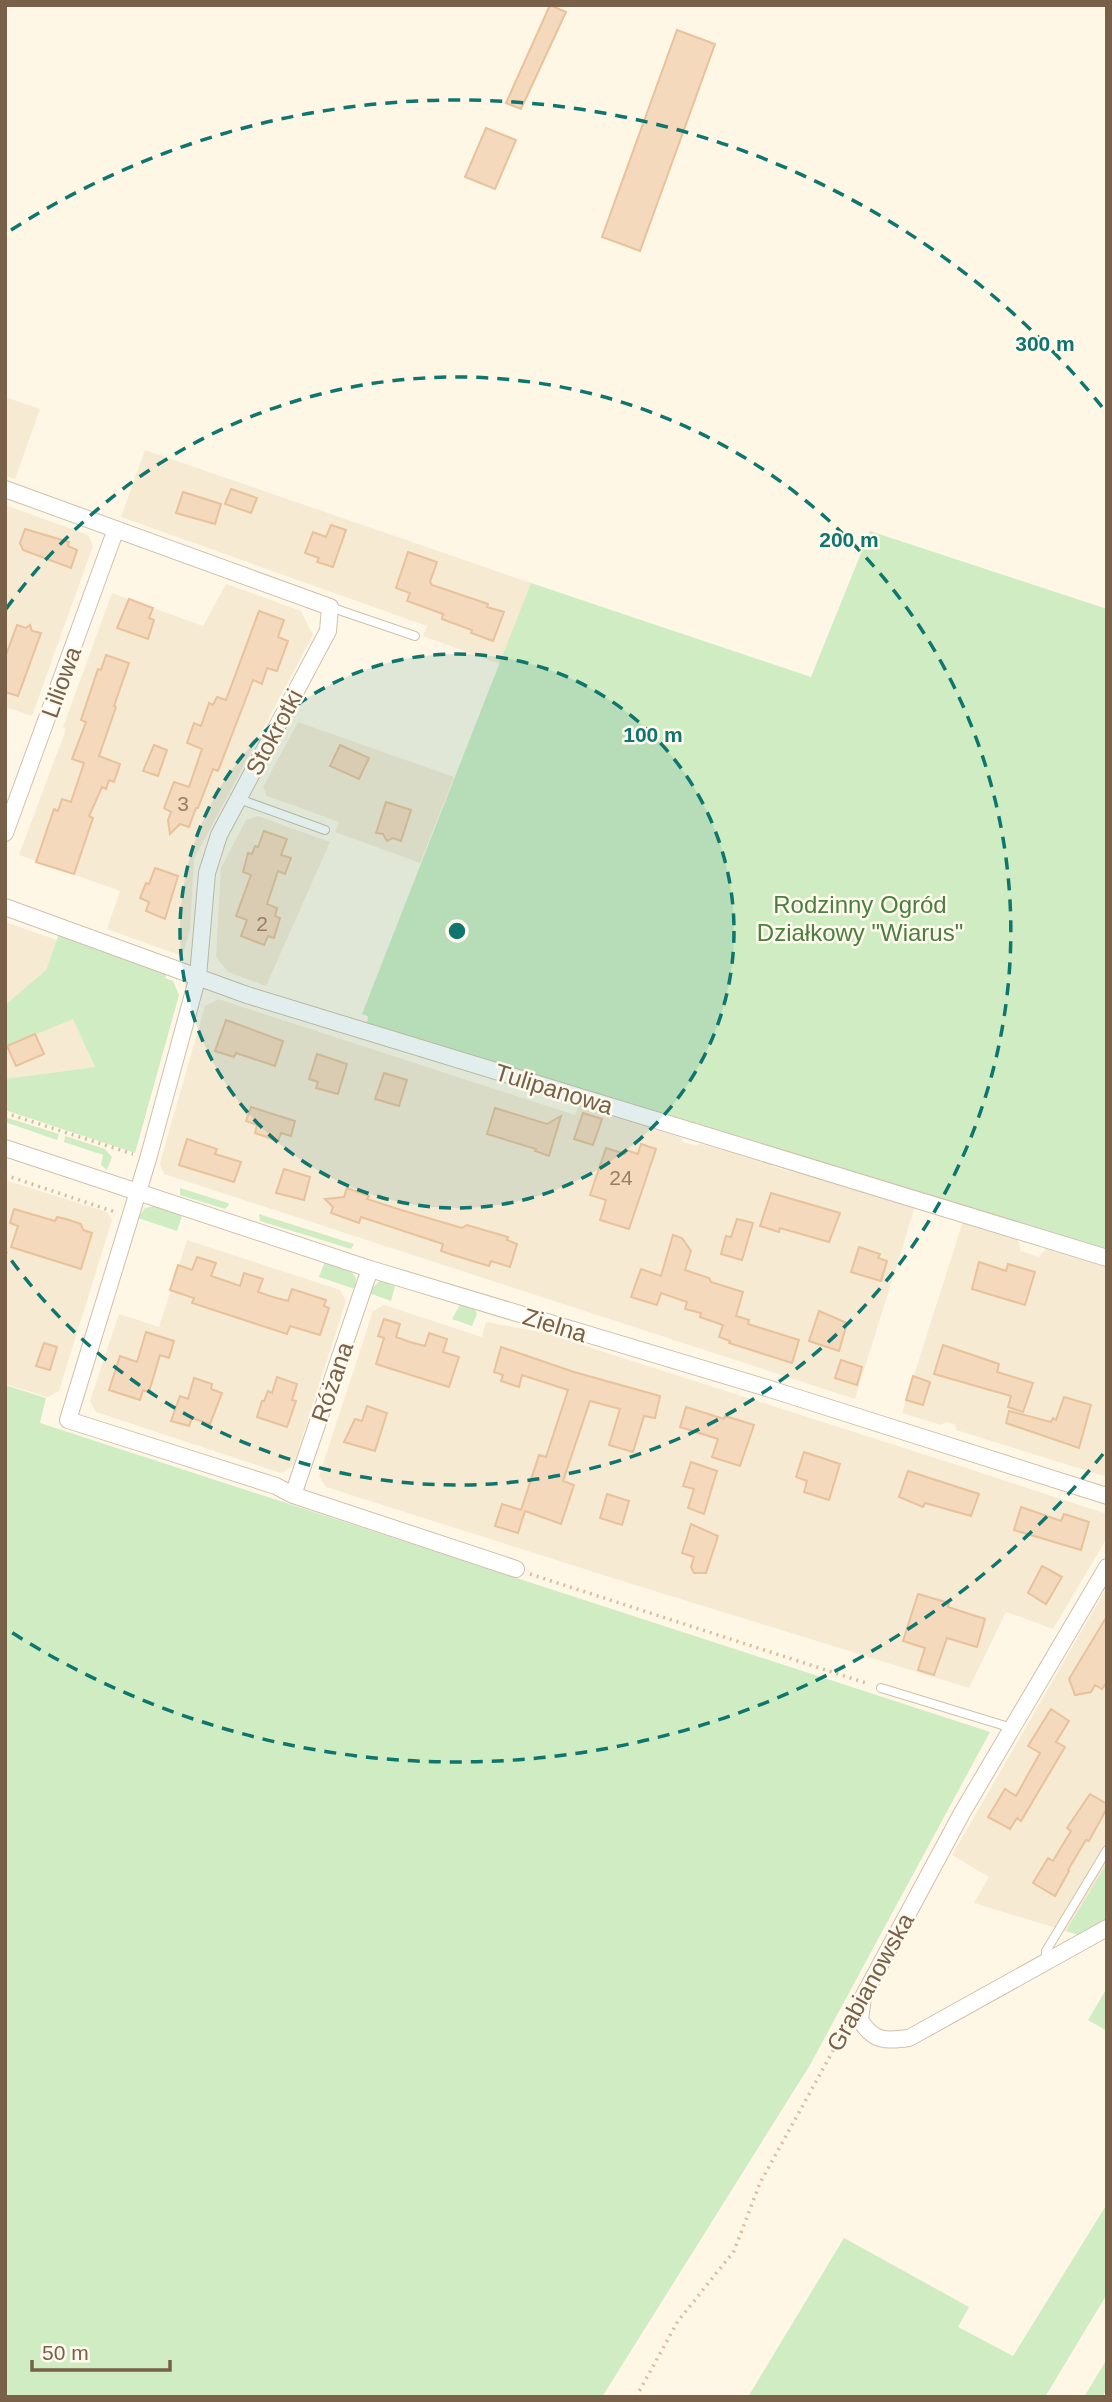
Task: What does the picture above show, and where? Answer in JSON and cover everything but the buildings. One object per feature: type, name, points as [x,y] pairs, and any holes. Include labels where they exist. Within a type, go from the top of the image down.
[{"type":"street","points":[[5,489],[330,607]]},
{"type":"street","name":"Liliowa","points":[[5,833],[116,529]]},
{"type":"street","name":"Stokrotki","points":[[293,1495],[276,1486],[68,1420],[148,1159],[198,976],[206,873],[219,835],[328,631],[330,607]]},
{"type":"street","name":"Tulipanowa","points":[[5,907],[247,995],[1107,1258]]},
{"type":"street","name":"Zielna","points":[[5,1148],[370,1269],[771,1389],[1107,1496]]},
{"type":"street","name":"Różana","points":[[293,1495],[370,1269]]},
{"type":"street","points":[[293,1495],[516,1569]]},
{"type":"street","name":"Grabianowska","points":[[863,1997],[962,1813],[1107,1567]]},
{"type":"street","points":[[863,1997],[860,2020],[868,2032],[886,2041],[909,2038],[1107,1928]]},
{"type":"lane","points":[[330,607],[415,636]]},
{"type":"lane","points":[[239,799],[325,830]]},
{"type":"lane","points":[[881,1688],[1012,1728]]},
{"type":"lane","points":[[1046,1962],[1046,1951],[1107,1850]]},
{"type":"path","points":[[5,1113],[148,1159]]},
{"type":"path","points":[[5,1175],[130,1217]]},
{"type":"path","points":[[516,1569],[881,1688]]},
{"type":"path","name":"Grabianowska","points":[[636,2397],[678,2321],[734,2251],[760,2183],[863,1997]]},
{"type":"shaded area","points":[[5,397],[40,409],[15,479],[5,476]]},
{"type":"shaded area","points":[[145,450],[531,583],[500,664],[423,636],[427,626],[121,517]]},
{"type":"shaded area","points":[[5,505],[88,535],[93,546],[32,716],[5,707]]},
{"type":"shaded area","points":[[226,584],[301,611],[313,635],[194,859],[190,930],[182,956],[107,929],[120,891],[19,855],[66,729],[63,727],[112,593],[203,626]]},
{"type":"shaded area","points":[[298,722],[454,777],[420,863],[335,832],[339,822],[267,796],[263,787]]},
{"type":"shaded area","points":[[258,816],[330,842],[266,986],[228,972],[216,957],[221,868],[246,820]]},
{"type":"shaded area","points":[[5,922],[57,940],[46,970],[5,1005]]},
{"type":"shaded area","points":[[218,999],[575,1115],[579,1105],[682,1138],[683,1142],[723,1150],[915,1207],[855,1399],[164,1174],[160,1163],[205,1006]]},
{"type":"shaded area","points":[[73,1018],[95,1067],[5,1079],[5,1047]]},
{"type":"shaded area","points":[[5,1180],[107,1212],[112,1220],[59,1391],[48,1397],[5,1384]]},
{"type":"shaded area","points":[[963,1221],[1017,1237],[1021,1251],[1039,1257],[1048,1247],[1107,1265],[1107,1477],[956,1430],[955,1424],[946,1422],[941,1425],[902,1413]]},
{"type":"shaded area","points":[[187,1240],[340,1290],[346,1301],[293,1466],[281,1473],[96,1412],[90,1401],[119,1314],[159,1327]]},
{"type":"shaded area","points":[[384,1305],[482,1337],[486,1322],[545,1333],[957,1465],[1107,1514],[1107,1538],[1053,1629],[1006,1612],[969,1688],[326,1487],[319,1476],[373,1311]]},
{"type":"shaded area","points":[[1107,1587],[1107,1863],[1066,1931],[974,1903],[989,1877],[952,1855]]},
{"type":"green space","name":"Rodzinny Ogród Działkowy \"Wiarus\"","points":[[870,531],[1107,609],[1107,1251],[367,1023],[368,1016],[362,1014],[531,583],[811,677]]},
{"type":"green space","points":[[60,931],[167,974],[165,978],[173,981],[179,995],[135,1153],[5,1110],[5,1079],[95,1067],[73,1019],[5,1047],[5,1005],[46,970]]},
{"type":"green space","points":[[5,1117],[59,1134],[57,1140],[5,1122]]},
{"type":"green space","points":[[65,1136],[105,1149],[112,1157],[107,1170],[101,1165],[103,1155],[64,1142]]},
{"type":"green space","points":[[180,1188],[229,1205],[225,1209],[180,1195]]},
{"type":"green space","points":[[160,1205],[181,1213],[177,1231],[138,1218],[145,1208]]},
{"type":"green space","points":[[259,1214],[354,1244],[351,1249],[260,1221]]},
{"type":"green space","points":[[325,1261],[349,1269],[356,1278],[355,1289],[319,1277]]},
{"type":"green space","points":[[380,1281],[395,1286],[391,1301],[369,1293]]},
{"type":"green space","points":[[460,1305],[475,1310],[477,1314],[472,1326],[452,1319]]},
{"type":"green space","points":[[5,1385],[46,1398],[40,1423],[990,1732],[810,2065],[602,2397],[5,2397]]},
{"type":"green space","points":[[1107,1863],[1107,1924],[1085,1937],[1066,1931]]},
{"type":"green space","points":[[1107,1988],[1107,2031],[1088,2020]]},
{"type":"green space","points":[[1107,2204],[1107,2294],[1045,2397],[748,2397],[844,2238],[969,2307],[958,2327],[1013,2356]]},
{"type":"green space","points":[[1107,2359],[1107,2389],[1102,2397],[1084,2397]]}]
